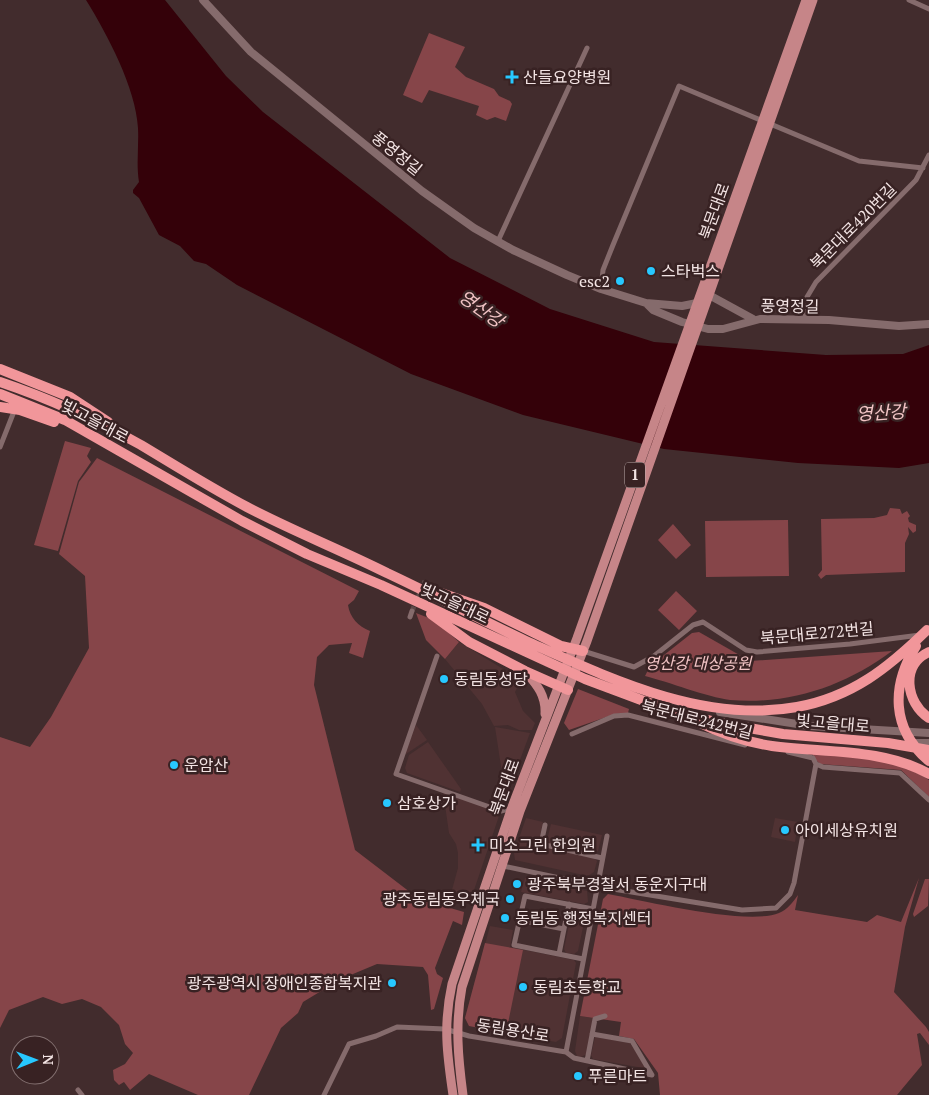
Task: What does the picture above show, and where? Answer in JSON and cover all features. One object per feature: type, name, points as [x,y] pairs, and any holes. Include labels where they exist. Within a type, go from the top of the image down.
[{"type":"highway","points":[[0,370],[70,397],[85,409],[121,429],[139,445]]},
{"type":"highway","name":"빛고을대로","points":[[0,382],[67,408],[139,445],[249,508],[386,572],[476,618],[589,669],[679,701]]},
{"type":"highway","name":"빛고을대로","points":[[0,394],[66,420],[242,522],[308,554],[381,584],[585,680],[676,713],[782,734],[888,743]]},
{"type":"highway","points":[[0,407],[20,410],[106,443]]},
{"type":"highway","points":[[386,572],[484,608],[533,633],[582,651]]},
{"type":"highway","points":[[381,584],[408,603],[435,616],[469,642],[563,688]]},
{"type":"highway","points":[[928,630],[907,660],[899,686],[898,704],[901,720],[910,740],[928,757]]},
{"type":"highway","points":[[679,701],[748,710],[797,707],[820,702],[856,687],[881,672],[928,630]]},
{"type":"highway","points":[[929,652],[915,663],[909,687],[911,698],[918,709],[929,718]]},
{"type":"highway","points":[[676,713],[718,732],[742,739],[770,745],[882,757],[902,761],[929,774]]},
{"type":"highway","points":[[888,743],[928,757]]},
{"type":"main road","name":"북문대로","points":[[463,1095],[456,1032],[462,987],[503,866],[516,809],[545,718],[563,688],[586,641],[698,310],[709,295],[806,0]]},
{"type":"main road","name":"북문대로","points":[[453,1095],[445,1029],[452,984],[516,809],[563,688],[572,648],[766,123],[814,0]]},
{"type":"main road","points":[[525,671],[541,690],[545,704],[545,718]]},
{"type":"street","name":"풍영정길","points":[[203,0],[251,52],[422,191],[466,222],[530,259],[601,289],[646,303],[652,310],[708,329],[733,327],[753,319],[899,326],[929,324]]},
{"type":"street","points":[[909,0],[929,9]]},
{"type":"street","points":[[498,241],[587,48]]},
{"type":"street","points":[[601,289],[603,270],[679,86],[866,163],[923,168]]},
{"type":"street","name":"북문대로420번길","points":[[805,320],[807,297],[819,277],[916,180],[929,155]]},
{"type":"street","points":[[709,295],[753,319]]},
{"type":"street","points":[[646,303],[682,306],[698,310]]},
{"type":"street","points":[[0,447],[14,414]]},
{"type":"street","name":"북문대로272번길","points":[[582,651],[634,668],[654,656],[693,625],[703,622],[746,650],[757,652],[850,644],[928,630]]},
{"type":"street","points":[[437,656],[396,774],[502,811],[516,809]]},
{"type":"street","name":"빛고을대로","points":[[679,701],[720,712],[781,723],[866,731],[929,733]]},
{"type":"street","name":"북문대로242번길","points":[[572,734],[614,716],[628,715],[726,741],[813,758],[816,764],[823,768],[900,773],[929,800]]},
{"type":"street","name":"빛고을대로","points":[[888,743],[929,743]]},
{"type":"street","points":[[503,866],[597,886],[742,910],[776,908],[790,894],[794,883],[816,764]]},
{"type":"street","points":[[545,825],[540,844],[602,858]]},
{"type":"street","points":[[597,886],[607,836]]},
{"type":"street","name":"동림용산로","points":[[566,1052],[597,886]]},
{"type":"street","points":[[583,959],[514,945],[518,920],[525,896],[593,909]]},
{"type":"street","points":[[559,954],[569,904]]},
{"type":"street","points":[[518,920],[564,929]]},
{"type":"street","points":[[588,1061],[595,1019],[605,1016]]},
{"type":"street","name":"동림용산로","points":[[324,1095],[349,1044],[397,1027],[445,1029],[469,1036],[566,1052],[574,1058],[652,1074],[632,1041],[592,1034]]},
{"type":"shaded area","points":[[459,642],[521,680],[515,692],[523,711],[535,723],[532,730],[519,730],[508,725],[494,726],[482,704],[445,659]]},
{"type":"shaded area","points":[[416,725],[427,740],[406,754],[405,753]]},
{"type":"shaded area","points":[[495,727],[530,733],[508,792],[502,773]]},
{"type":"shaded area","points":[[428,742],[461,789],[460,792],[407,773],[405,768],[409,755]]},
{"type":"shaded area","points":[[443,791],[500,813],[471,899],[452,890],[458,868],[458,853],[456,844],[449,833]]},
{"type":"shaded area","points":[[526,818],[543,822],[538,846],[594,858],[597,861],[594,872],[588,876],[515,860],[514,853]]},
{"type":"shaded area","name":"아이세상유치원","points":[[775,818],[798,822],[795,842],[771,837]]},
{"type":"shaded area","points":[[551,824],[602,835],[598,851],[594,853],[550,844],[547,840]]},
{"type":"shaded area","points":[[525,878],[587,891],[588,902],[584,904],[521,892]]},
{"type":"shaded area","points":[[575,907],[584,909],[586,913],[578,951],[574,954],[566,953],[564,949],[572,910]]},
{"type":"shaded area","name":"동림초등학교","points":[[490,926],[513,930],[510,947],[574,960],[576,963],[562,1038],[556,1042],[469,1026],[465,1018]]},
{"type":"shaded area","points":[[580,1016],[593,1018],[587,1054],[581,1057],[577,1056],[575,1051]]},
{"type":"shaded area","points":[[595,1037],[630,1043],[645,1066],[643,1068],[593,1059],[591,1055]]},
{"type":"green space","points":[[429,33],[465,47],[455,67],[466,77],[494,89],[499,96],[510,101],[512,104],[506,121],[495,117],[487,120],[476,115],[479,106],[429,90],[422,103],[403,95]]},
{"type":"green space","points":[[65,441],[91,448],[87,456],[91,462],[78,481],[58,551],[34,545]]},
{"type":"green space","points":[[97,458],[359,591],[354,600],[348,605],[355,621],[370,631],[363,658],[349,653],[352,643],[329,645],[317,657],[314,685],[355,850],[419,899],[464,912],[462,925],[453,921],[435,968],[437,974],[443,978],[434,1009],[431,1010],[428,975],[423,967],[377,964],[341,979],[303,1002],[298,1013],[281,1028],[249,1095],[198,1095],[149,1074],[130,1090],[124,1082],[119,1085],[114,1080],[113,1070],[125,1064],[133,1053],[125,1044],[119,1025],[101,1007],[82,999],[62,1004],[43,997],[9,1010],[0,1028],[0,737],[30,747],[51,717],[89,648],[85,576],[59,554],[79,482]]},
{"type":"green space","points":[[890,508],[900,509],[902,514],[907,511],[910,516],[908,518],[909,522],[916,525],[916,531],[913,533],[908,527],[909,534],[905,543],[905,572],[826,575],[821,579],[818,575],[822,570],[821,519],[874,518],[887,515]]},
{"type":"green space","points":[[788,520],[789,576],[706,577],[705,521]]},
{"type":"green space","points":[[673,524],[691,545],[676,559],[658,540]]},
{"type":"green space","points":[[676,591],[697,611],[679,630],[658,610]]},
{"type":"green space","points":[[416,613],[434,620],[459,642],[445,659],[426,640]]},
{"type":"green space","name":"영산강 대상공원","points":[[699,632],[750,661],[892,651],[855,674],[836,683],[795,696],[774,699],[730,700],[699,693],[645,676],[650,666],[692,633]]},
{"type":"green space","points":[[578,689],[629,709],[628,713],[615,714],[569,730],[564,723]]},
{"type":"green space","points":[[813,753],[873,760],[916,772],[929,780],[929,797],[901,770],[820,764],[813,757]]},
{"type":"green space","points":[[919,878],[905,927],[894,992],[926,1027],[929,1032],[929,1045],[920,1033],[917,1034],[922,1065],[897,1095],[660,1095],[658,1073],[634,1039],[619,1036],[621,1022],[580,1016],[603,899],[608,894],[670,907],[721,915],[744,916],[764,916],[779,913],[787,908],[798,895],[795,910],[867,922],[877,915],[901,922]]},
{"type":"green space","points":[[925,879],[929,879],[928,906],[914,917],[913,914]]},
{"type":"green space","points":[[485,943],[523,950],[506,1033],[469,1026],[465,1018]]},
{"type":"water","name":"영산강","points":[[86,0],[165,0],[226,76],[263,112],[450,258],[550,309],[654,342],[826,355],[903,354],[929,345],[929,463],[899,468],[798,463],[664,449],[523,415],[411,374],[237,285],[206,264],[194,261],[180,246],[159,235],[139,198],[133,193],[139,182],[136,112],[119,62]]},
{"type":"tunnel","points":[[412,611],[425,581]]},
{"type":"place","name":"산들요양병원","points":[[512,77]]},
{"type":"place","name":"스타벅스","points":[[651,271]]},
{"type":"place","name":"esc2","points":[[620,281]]},
{"type":"place","name":"동림동성당","points":[[444,679]]},
{"type":"place","name":"운암산","points":[[174,765]]},
{"type":"place","name":"삼호상가","points":[[387,803]]},
{"type":"place","name":"아이세상유치원","points":[[785,830]]},
{"type":"place","name":"미소그린 한의원","points":[[478,845]]},
{"type":"place","name":"광주북부경찰서 동운지구대","points":[[517,884]]},
{"type":"place","name":"광주동림동우체국","points":[[510,899]]},
{"type":"place","name":"동림동 행정복지센터","points":[[505,918]]},
{"type":"place","name":"광주광역시 장애인종합복지관","points":[[392,983]]},
{"type":"place","name":"동림초등학교","points":[[523,987]]},
{"type":"place","name":"푸른마트","points":[[578,1076]]}]
